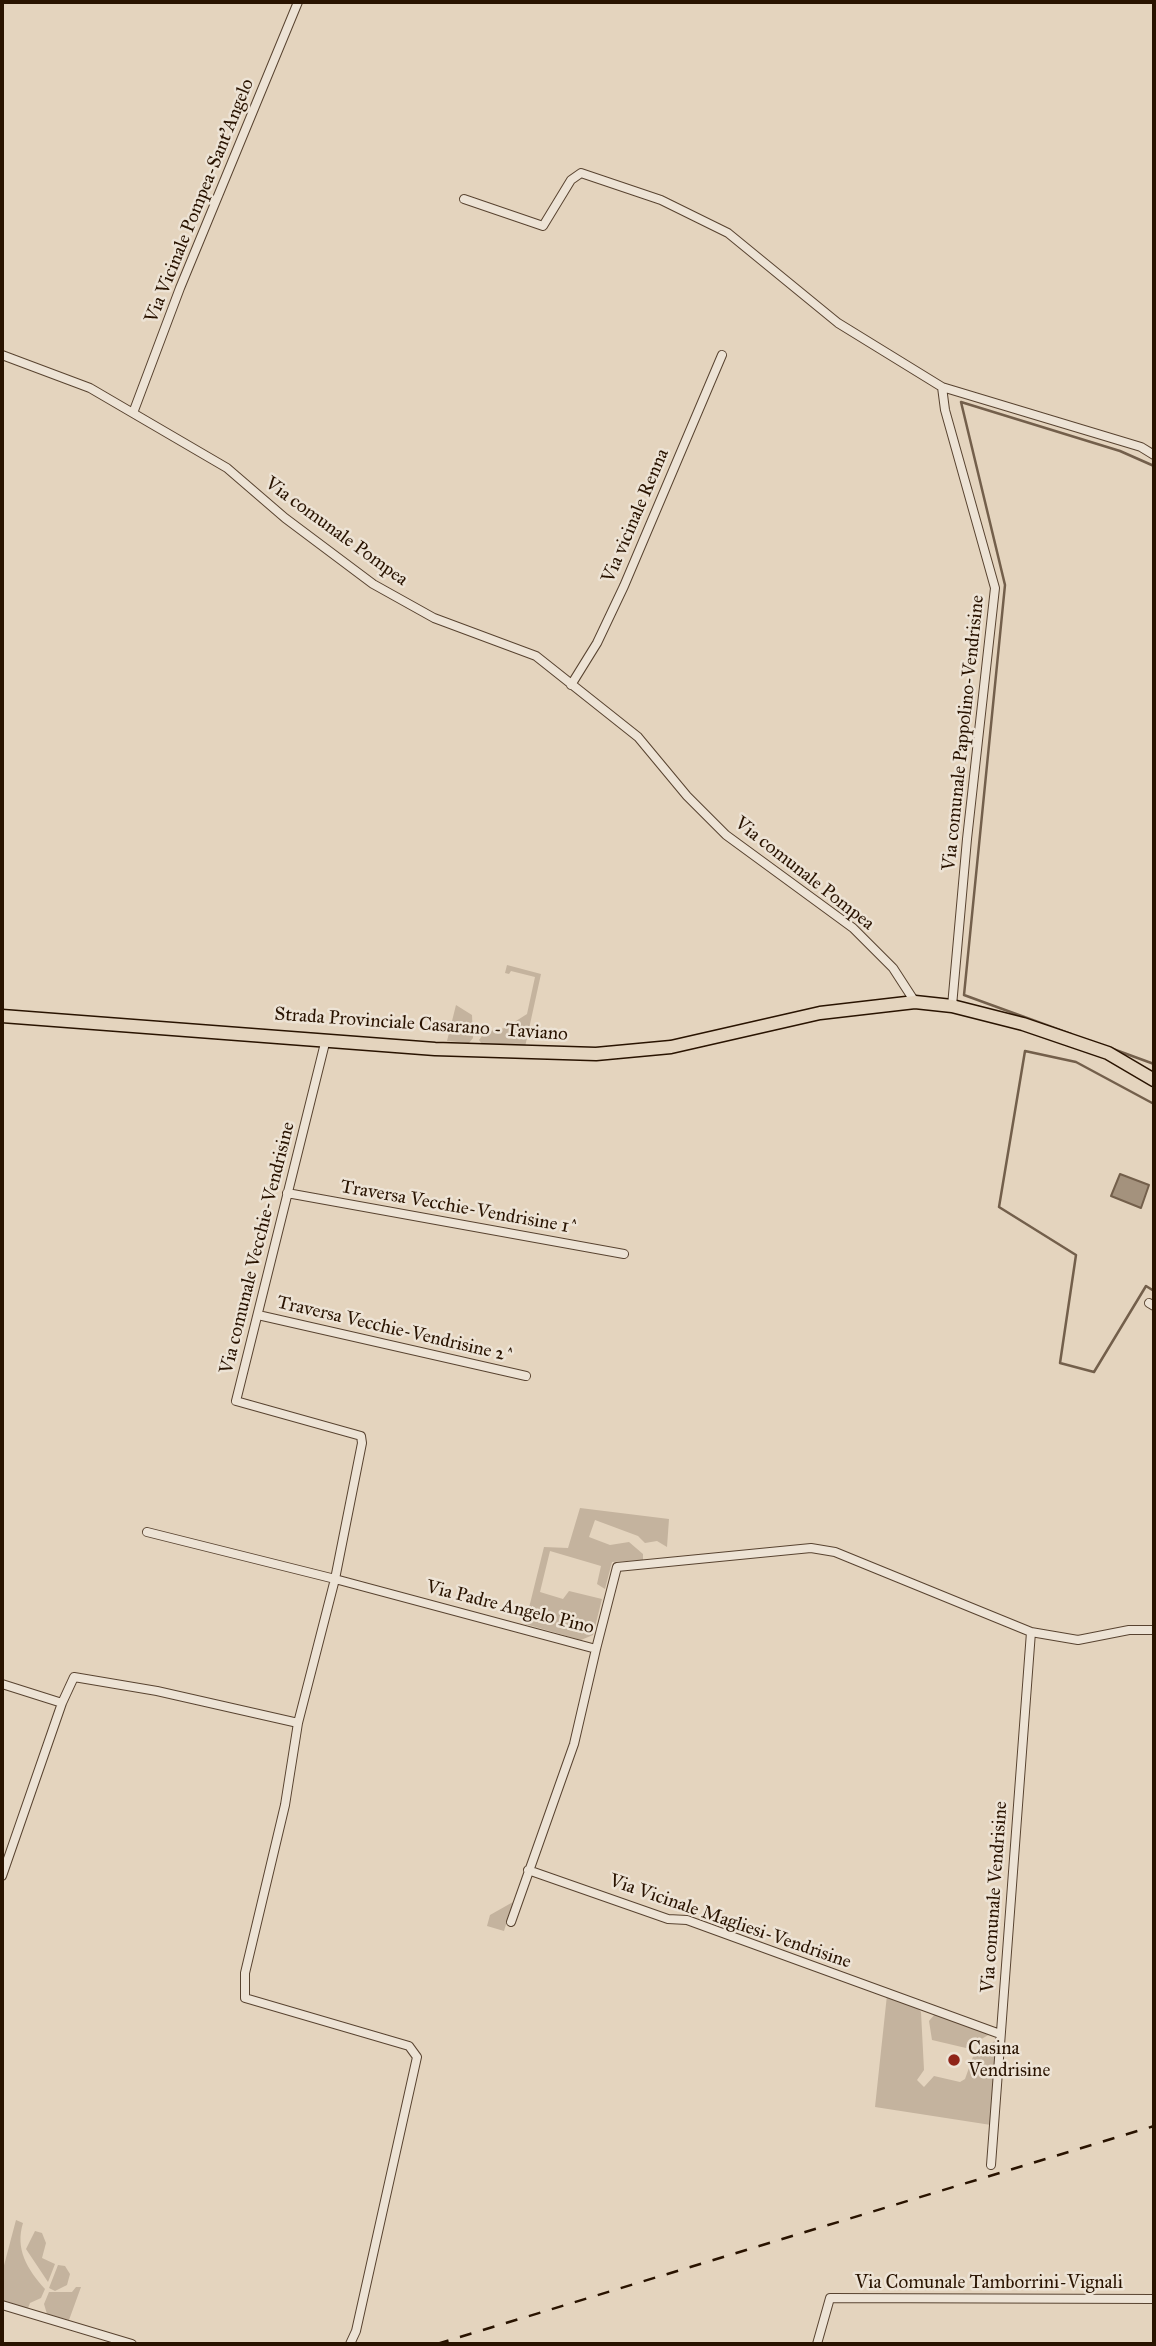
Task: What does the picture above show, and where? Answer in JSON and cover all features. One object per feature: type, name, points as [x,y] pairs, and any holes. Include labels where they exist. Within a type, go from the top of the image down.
[{"type":"main road","name":"Strada Provinciale Casarano - Taviano","points":[[2,1016],[435,1049],[634,1053],[724,1037],[853,1007],[915,1002],[952,1006],[1024,1024],[1108,1053],[1154,1080]]},
{"type":"street","name":"Via Vicinale Pompea-Sant'Angelo","points":[[133,413],[180,288],[298,2]]},
{"type":"street","points":[[464,199],[543,226],[571,180],[581,173],[662,200],[728,233],[838,323],[943,387],[1141,447],[1154,455]]},
{"type":"street","name":"Via comunale Pompea","points":[[2,355],[90,387],[227,468],[285,518],[373,584],[434,618],[536,656],[638,737],[687,796],[726,835],[853,928],[893,968],[915,1002]]},
{"type":"street","name":"Via vicinale Renna","points":[[571,685],[597,643],[624,586],[722,355]]},
{"type":"street","name":"Via comunale Pappolino-Vendrisine","points":[[943,387],[946,410],[995,588],[967,839],[952,1006]]},
{"type":"street","name":"Via comunale Vecchie-Vendrisine","points":[[326,1039],[236,1401],[361,1436],[362,1443],[335,1578]]},
{"type":"street","name":"Traversa Vecchie-Vendrisine 1^","points":[[288,1194],[624,1254]]},
{"type":"street","name":"Traversa Vecchie-Vendrisine 2^","points":[[257,1315],[526,1376]]},
{"type":"street","name":"Via Padre Angelo Pino","points":[[147,1532],[335,1578],[596,1649],[617,1567],[811,1548],[835,1552],[1031,1632],[1078,1640],[1129,1630],[1154,1630]]},
{"type":"street","points":[[335,1578],[298,1723],[285,1805],[245,1973],[245,1998],[409,2046],[417,2057],[356,2331],[350,2344]]},
{"type":"street","name":"Via comunale Vendrisine","points":[[991,2165],[1031,1632]]},
{"type":"street","points":[[511,1922],[574,1744],[596,1649]]},
{"type":"street","points":[[2,1875],[62,1703],[74,1677],[157,1691],[298,1723]]},
{"type":"street","points":[[2,1684],[62,1703]]},
{"type":"street","name":"Via Vicinale Magliesi-Vendrisine","points":[[528,1870],[668,1919],[687,1920],[1000,2034]]},
{"type":"street","name":"Via Comunale Tamborrini-Vignali","points":[[817,2344],[830,2298],[1154,2299]]},
{"type":"street","points":[[2,2305],[132,2344]]},
{"type":"shaded area","points":[[507,965],[541,974],[525,1047],[482,1044],[479,1040],[485,1032],[505,1028],[527,1014],[535,977],[511,971],[509,974],[505,973]]},
{"type":"shaded area","points":[[456,1005],[472,1015],[473,1038],[469,1043],[447,1041]]},
{"type":"shaded area","points":[[1120,1174],[1149,1185],[1141,1208],[1111,1196]]},
{"type":"shaded area","points":[[580,1508],[669,1519],[667,1547],[657,1541],[645,1543],[638,1536],[595,1520],[589,1537],[610,1545],[629,1542],[643,1554],[643,1560],[612,1562],[605,1589],[597,1584],[601,1566],[550,1551],[540,1592],[563,1599],[569,1591],[602,1599],[593,1635],[581,1640],[525,1624],[544,1547],[568,1548]]},
{"type":"shaded area","points":[[513,1902],[504,1931],[487,1926],[490,1915]]},
{"type":"shaded area","points":[[887,1995],[917,2007],[921,2012],[924,2070],[917,2080],[924,2087],[934,2076],[960,2082],[965,2079],[975,2051],[997,2040],[991,2125],[875,2107]]},
{"type":"shaded area","points":[[935,2014],[990,2034],[966,2048],[932,2040],[929,2021]]},
{"type":"shaded area","points":[[16,2220],[23,2223],[21,2241],[24,2258],[45,2289],[41,2298],[30,2303],[28,2308],[2,2302],[2,2273]]},
{"type":"shaded area","points":[[35,2231],[42,2233],[46,2243],[42,2258],[55,2264],[48,2282],[26,2249]]},
{"type":"shaded area","points":[[58,2265],[65,2266],[70,2274],[67,2285],[55,2291],[49,2288]]},
{"type":"shaded area","points":[[76,2287],[81,2287],[69,2320],[47,2314],[44,2304],[49,2292],[72,2292]]},
{"type":"waterway","points":[[961,402],[1005,585],[964,995],[1071,1034]]},
{"type":"waterway","points":[[961,402],[1120,451],[1154,466]]},
{"type":"waterway","points":[[1113,1049],[1154,1064]]},
{"type":"waterway","points":[[1154,1104],[1076,1062],[1025,1051],[999,1207],[1076,1255],[1060,1363],[1094,1372],[1146,1286],[1154,1291]]},
{"type":"railway","points":[[437,2344],[1154,2126]]},
{"type":"place","name":"Casina Vendrisine","points":[[954,2060]]}]
